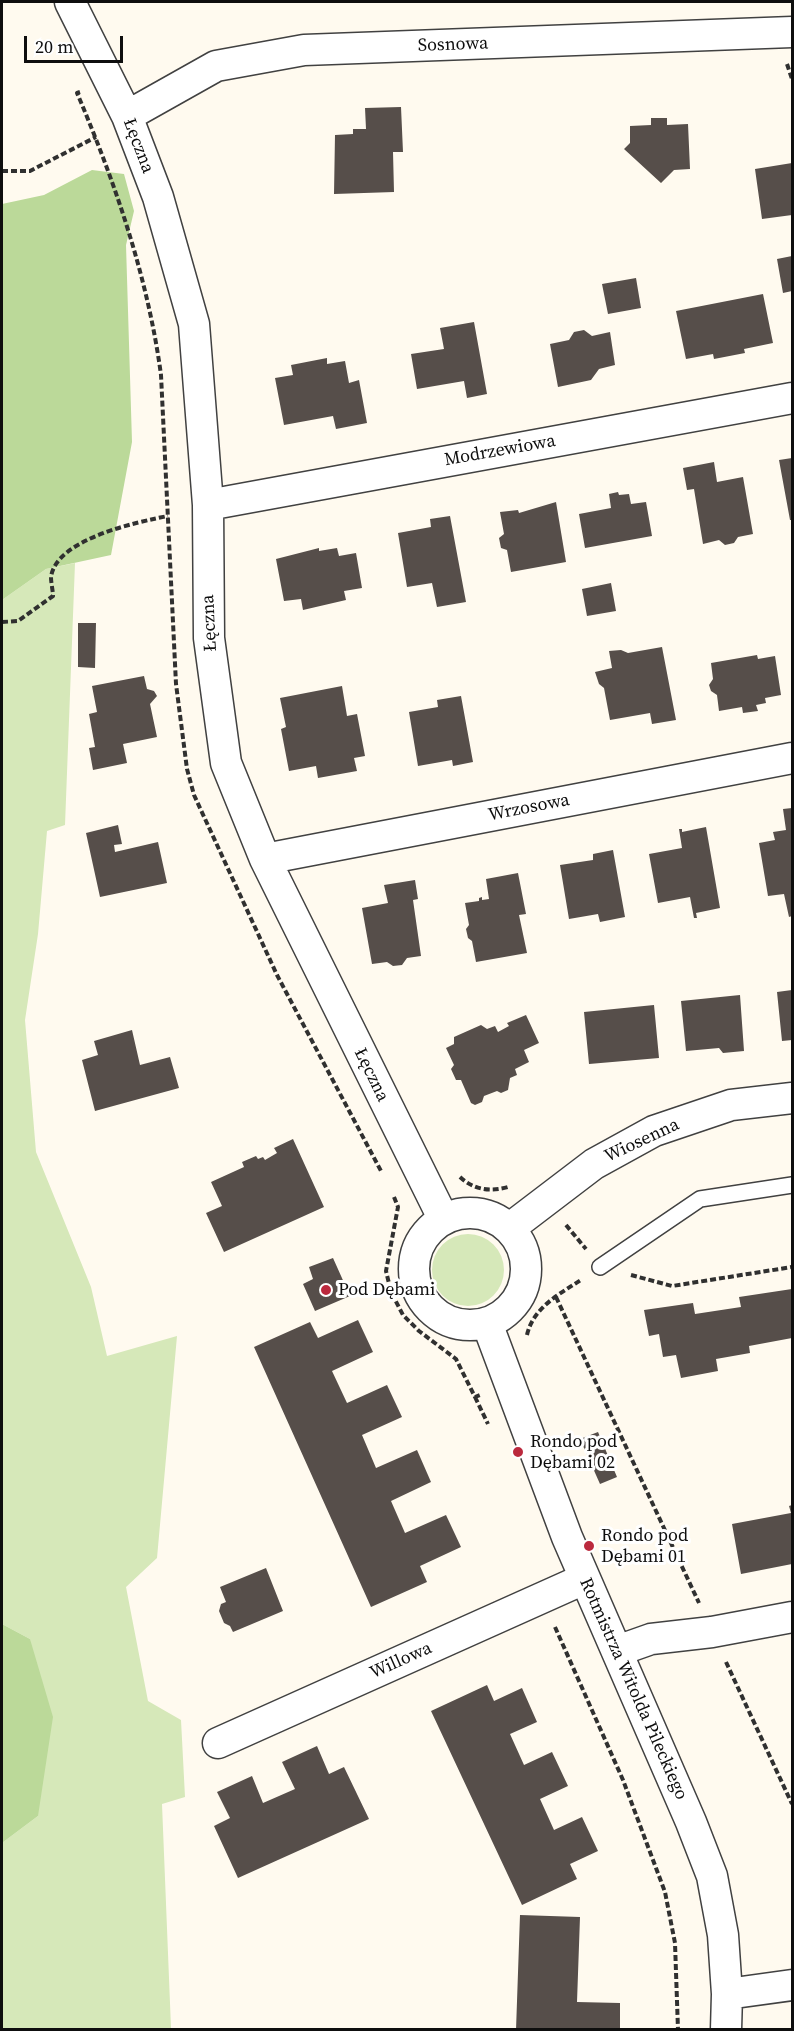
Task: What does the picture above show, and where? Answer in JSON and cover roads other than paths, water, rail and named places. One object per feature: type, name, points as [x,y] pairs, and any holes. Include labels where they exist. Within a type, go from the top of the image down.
[{"type":"street","name":"Łęczna","points":[[70,2],[127,116],[158,197],[194,324],[208,505],[209,638],[226,763],[265,859],[418,1172],[443,1218]]},
{"type":"street","name":"Sosnowa","points":[[127,116],[216,66],[304,50],[792,32]]},
{"type":"street","name":"Modrzewiowa","points":[[208,505],[792,398]]},
{"type":"street","name":"Wrzosowa","points":[[265,859],[792,758]]},
{"type":"street","name":"Wiosenna","points":[[510,1228],[545,1199],[594,1164],[654,1131],[731,1105],[792,1098]]},
{"type":"street","points":[[464,1212],[487,1214],[510,1228],[523,1249],[526,1272],[519,1297],[505,1314],[487,1323],[463,1326],[438,1317],[418,1295],[412,1264],[424,1234],[443,1218],[464,1212]]},
{"type":"street","name":"Rotmistrza Witolda Pileckiego","points":[[487,1323],[584,1579],[617,1651],[712,1876],[723,1935],[727,1994],[726,2030]]},
{"type":"street","name":"Willowa","points":[[218,1743],[584,1579]]},
{"type":"street","points":[[617,1651],[651,1639],[712,1632],[792,1617]]},
{"type":"street","points":[[727,1994],[792,1985]]},
{"type":"lane","points":[[600,1267],[700,1199],[792,1185]]},
{"type":"place","name":"Pod Dębami","points":[[326,1290]]},
{"type":"place","name":"Rondo pod Dębami 02","points":[[518,1452]]},
{"type":"place","name":"Rondo pod Dębami 01","points":[[589,1546]]}]
